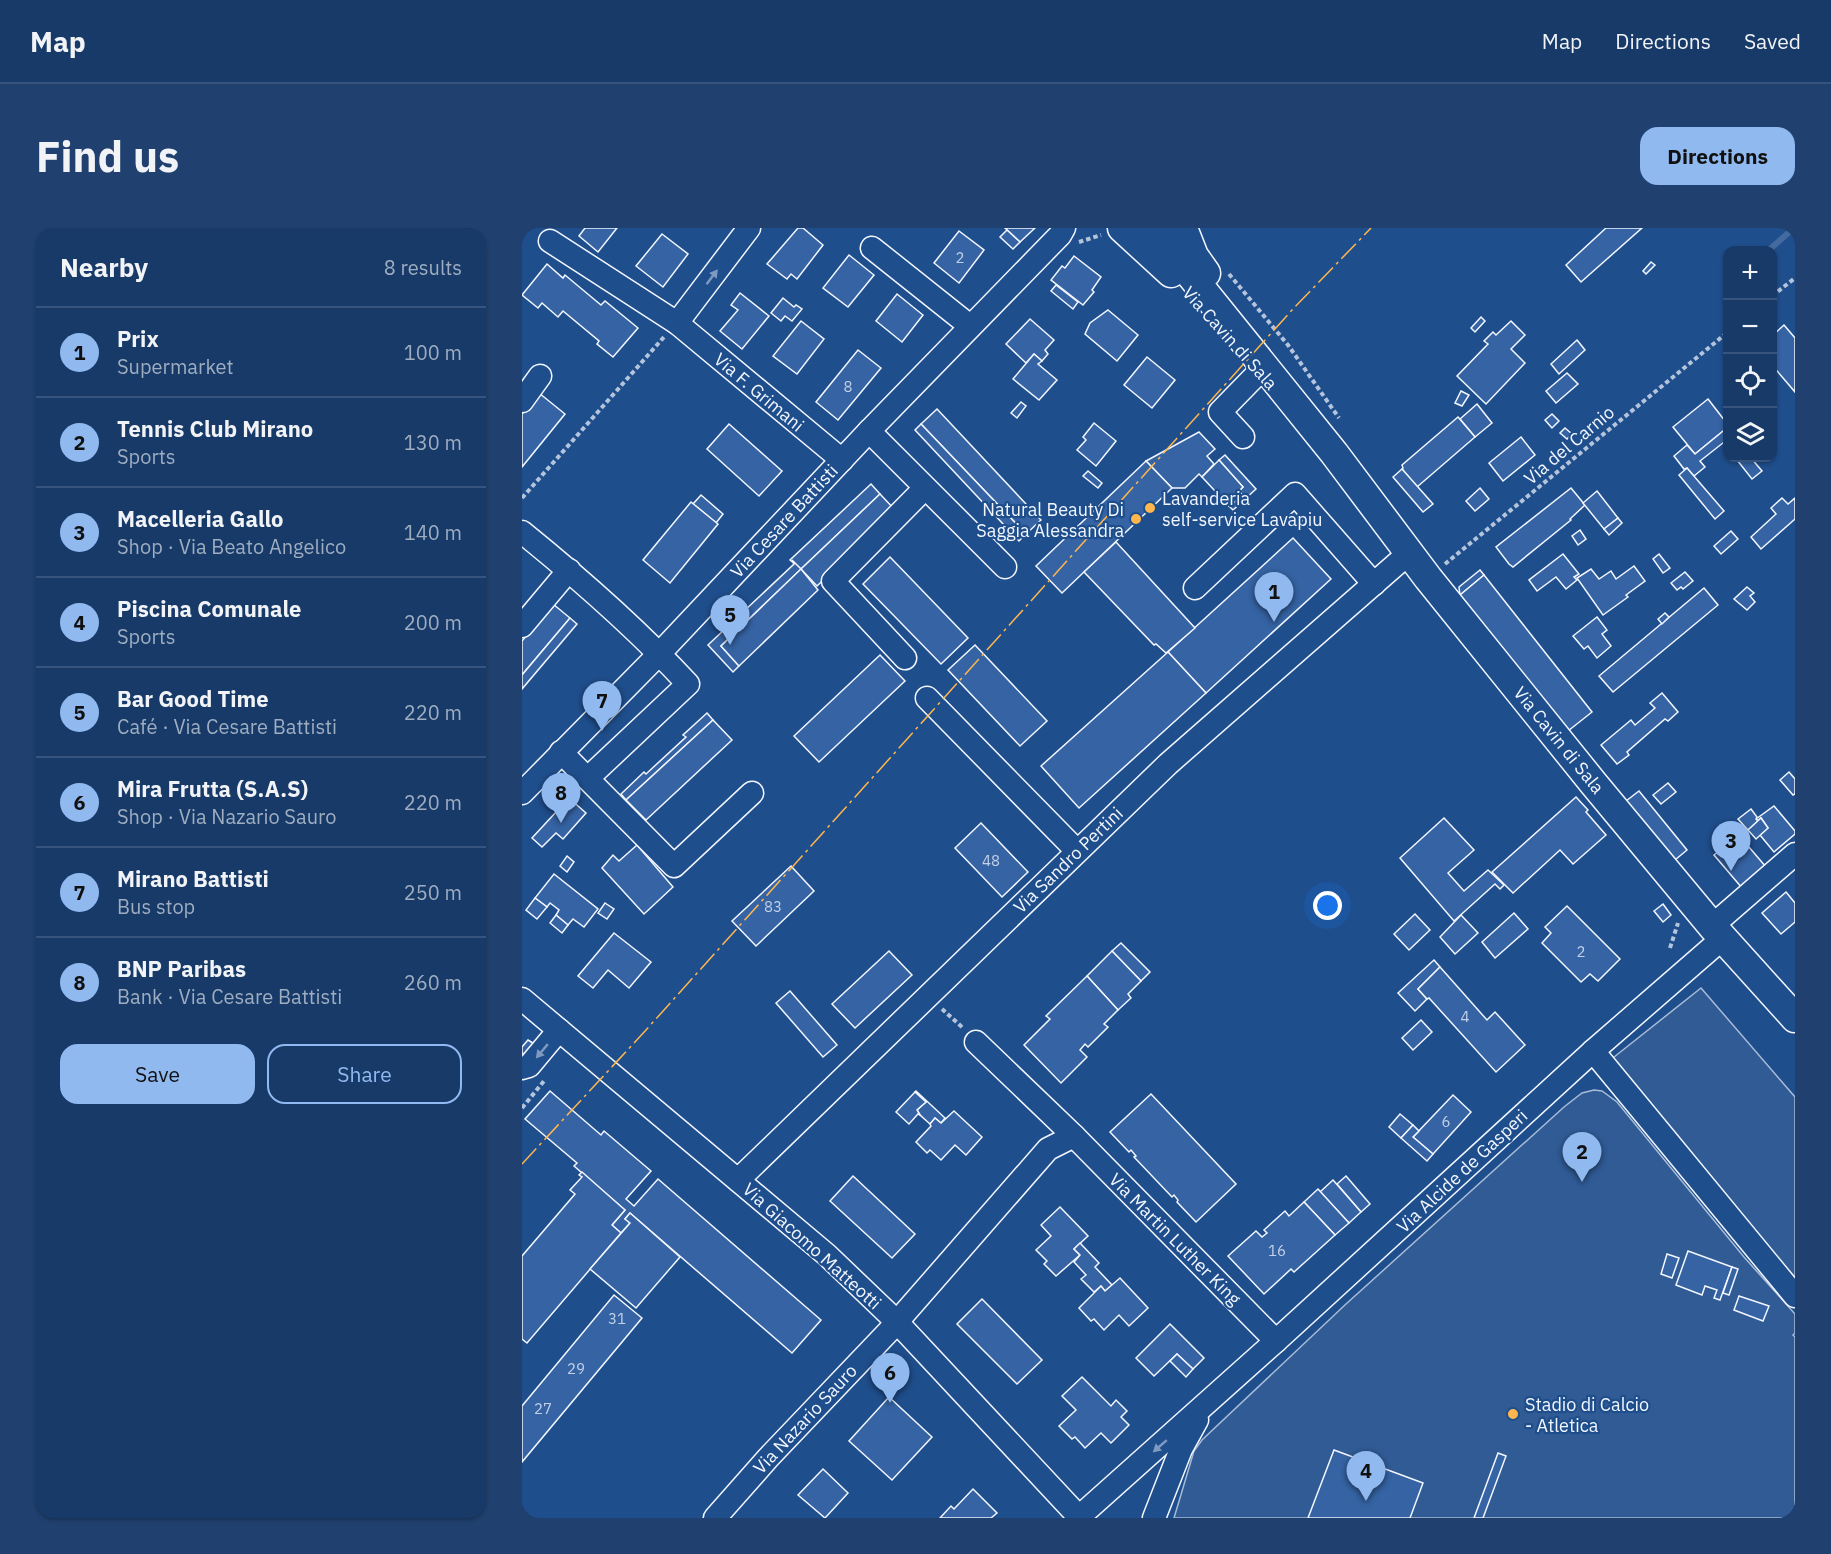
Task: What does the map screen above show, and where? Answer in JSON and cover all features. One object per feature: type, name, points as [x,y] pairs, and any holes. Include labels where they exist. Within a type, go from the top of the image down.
[{"type":"main road","name":"Via Cavin di Sala","points":[[1122,228],[1156,259],[1334,453]]},
{"type":"main road","name":"Via Cavin di Sala","points":[[1156,228],[1168,247],[1334,453],[1409,553],[1438,565],[1717,932],[1795,1018]]},
{"type":"main road","points":[[1183,228],[1194,256],[1264,350],[1334,453]]},
{"type":"street","points":[[677,323],[749,228]]},
{"type":"street","name":"Via Cesare Battisti","points":[[522,793],[660,653],[970,326],[1067,230]]},
{"type":"street","name":"Via F. Grimani","points":[[550,241],[677,323],[842,460]]},
{"type":"street","points":[[872,248],[970,326]]},
{"type":"street","points":[[1243,437],[1220,412],[1260,371]]},
{"type":"street","points":[[522,401],[540,376]]},
{"type":"street","points":[[869,431],[1005,567]]},
{"type":"street","points":[[905,658],[833,581],[925,488]]},
{"type":"street","points":[[1195,588],[1295,494],[1374,584]]},
{"type":"street","points":[[522,532],[569,570],[660,653],[688,684],[588,778]]},
{"type":"street","name":"Via Sandro Pertini","points":[[738,1180],[1168,764],[1409,553]]},
{"type":"street","points":[[522,626],[569,570]]},
{"type":"street","points":[[927,698],[1077,851]]},
{"type":"street","points":[[561,752],[674,866],[752,793]]},
{"type":"street","name":"Via Alcide de Gasperi","points":[[1079,1518],[1204,1407],[1593,1051],[1795,854]]},
{"type":"street","name":"Via Giacomo Matteotti","points":[[522,999],[827,1255],[896,1321],[1079,1518]]},
{"type":"street","points":[[522,1068],[529,1066],[560,1030]]},
{"type":"street","name":"Via Martin Luther King","points":[[976,1042],[1074,1136],[1276,1341]]},
{"type":"street","points":[[1593,1051],[1795,1296]]},
{"type":"street","points":[[896,1321],[1048,1149],[1074,1136]]},
{"type":"street","name":"Via Nazario Sauro","points":[[715,1518],[896,1321]]},
{"type":"street","name":"Via Alcide de Gasperi","points":[[1154,1518],[1181,1449],[1204,1407]]},
{"type":"path","points":[[1226,270],[1288,345],[1346,427]]},
{"type":"path","points":[[1777,293],[1795,278]]},
{"type":"path","points":[[522,498],[677,323]]},
{"type":"path","name":"Via del Carnio","points":[[1438,565],[1723,336]]},
{"type":"path","points":[[928,995],[976,1042]]},
{"type":"shaded area","points":[[1701,988],[1795,1097],[1795,1291],[1604,1065]]},
{"type":"shaded area","name":"Stadio di Calcio - Atletica","points":[[1602,1091],[1617,1102],[1744,1257],[1795,1314],[1795,1333],[1793,1335],[1795,1337],[1795,1518],[1174,1518],[1194,1451],[1202,1440],[1346,1304],[1564,1107],[1582,1093]]},
{"type":"building","points":[[585,228],[617,228],[598,252],[579,236]]},
{"type":"building","points":[[798,228],[803,228],[823,245],[797,279],[791,274],[787,279],[767,264]]},
{"type":"building","points":[[1005,228],[1035,228],[1020,242]]},
{"type":"building","points":[[1606,228],[1642,228],[1581,282],[1566,265]]},
{"type":"building","points":[[1007,230],[1020,242],[1013,249],[1000,237]]},
{"type":"building","points":[[959,231],[984,250],[959,283],[934,263]]},
{"type":"building","points":[[662,234],[688,254],[663,287],[636,266]]},
{"type":"building","points":[[849,255],[874,275],[848,307],[823,288]]},
{"type":"building","points":[[1074,256],[1101,277],[1092,290],[1094,292],[1083,305],[1051,280],[1062,266],[1065,268]]},
{"type":"building","points":[[1651,262],[1655,265],[1646,274],[1643,271]]},
{"type":"building","points":[[547,264],[563,278],[565,275],[601,305],[605,301],[638,328],[613,357],[597,344],[599,341],[563,311],[558,317],[542,303],[538,308],[522,295]]},
{"type":"building","points":[[1056,285],[1078,302],[1073,309],[1051,291]]},
{"type":"building","points":[[740,293],[769,316],[742,349],[720,331],[738,310],[731,305]]},
{"type":"building","points":[[897,294],[923,315],[902,342],[876,321]]},
{"type":"building","points":[[783,298],[794,307],[796,305],[802,309],[792,321],[785,316],[781,321],[771,313]]},
{"type":"building","points":[[1108,310],[1138,335],[1117,361],[1085,334],[1090,323]]},
{"type":"building","points":[[1481,317],[1485,321],[1475,332],[1471,328]]},
{"type":"building","points":[[1030,319],[1054,340],[1045,350],[1048,354],[1042,361],[1034,354],[1026,363],[1006,344]]},
{"type":"building","points":[[801,321],[824,339],[797,374],[773,356]]},
{"type":"building","points":[[1511,321],[1525,335],[1511,349],[1525,363],[1486,404],[1457,376],[1488,344],[1484,341],[1493,332],[1496,335]]},
{"type":"building","points":[[1784,325],[1795,338],[1795,392],[1777,371],[1777,331]]},
{"type":"building","points":[[1577,340],[1585,350],[1559,374],[1551,364]]},
{"type":"building","points":[[858,350],[881,368],[838,420],[816,402]]},
{"type":"building","points":[[1034,354],[1042,361],[1038,364],[1057,380],[1039,400],[1013,379]]},
{"type":"building","points":[[1147,357],[1175,380],[1152,408],[1124,385]]},
{"type":"building","points":[[1567,373],[1578,384],[1556,403],[1546,391]]},
{"type":"building","points":[[1461,391],[1469,395],[1462,406],[1455,403]]},
{"type":"building","points":[[539,393],[565,414],[522,467],[522,414]]},
{"type":"building","points":[[1708,399],[1723,418],[1723,431],[1695,454],[1673,427]]},
{"type":"building","points":[[1021,402],[1026,406],[1017,418],[1011,413]]},
{"type":"building","points":[[1477,404],[1492,423],[1475,437],[1460,419]]},
{"type":"building","points":[[937,409],[1041,520],[1026,534],[921,424]]},
{"type":"building","points":[[1552,414],[1559,421],[1552,428],[1545,420]]},
{"type":"building","points":[[1458,417],[1475,437],[1417,487],[1402,469],[1402,465]]},
{"type":"building","points":[[1094,423],[1116,441],[1096,466],[1077,450],[1086,440],[1083,437]]},
{"type":"building","points":[[729,424],[782,471],[759,496],[707,449]]},
{"type":"building","points":[[921,424],[1026,534],[1019,541],[915,430]]},
{"type":"building","points":[[1565,428],[1572,434],[1567,439],[1560,433]]},
{"type":"building","points":[[1723,431],[1723,443],[1700,461],[1705,467],[1694,476],[1687,468],[1684,469],[1674,456],[1687,445],[1695,454]]},
{"type":"building","points":[[1199,432],[1215,449],[1207,456],[1214,464],[1202,477],[1199,474],[1185,488],[1172,488],[1146,461]]},
{"type":"building","points":[[1521,437],[1535,455],[1503,481],[1489,463]]},
{"type":"building","points":[[1225,455],[1256,489],[1233,510],[1229,506],[1243,496],[1239,491],[1243,487],[1219,460]]},
{"type":"building","points":[[1219,460],[1243,487],[1239,491],[1243,496],[1229,506],[1202,477]]},
{"type":"building","points":[[1146,461],[1172,488],[1062,593],[1036,566]]},
{"type":"building","points":[[1739,462],[1754,462],[1762,471],[1752,479]]},
{"type":"building","points":[[1687,468],[1724,511],[1715,519],[1679,475]]},
{"type":"building","points":[[1402,469],[1433,504],[1423,512],[1393,477]]},
{"type":"building","points":[[1088,471],[1102,483],[1098,488],[1083,476]]},
{"type":"building","points":[[871,484],[880,494],[801,569],[790,560]]},
{"type":"building","points":[[1480,488],[1489,499],[1475,511],[1466,501]]},
{"type":"building","points":[[1571,488],[1585,505],[1571,520],[1513,567],[1509,564],[1496,547]]},
{"type":"building","points":[[1597,491],[1618,518],[1604,529],[1583,503]]},
{"type":"building","points":[[880,494],[896,511],[817,586],[801,569]]},
{"type":"building","points":[[701,495],[723,514],[716,523],[693,504]]},
{"type":"building","points":[[1782,498],[1788,504],[1795,498],[1795,519],[1761,549],[1751,537],[1776,514],[1771,508]]},
{"type":"building","points":[[691,502],[718,524],[670,583],[643,560]]},
{"type":"building","points":[[1618,518],[1622,523],[1609,535],[1604,529]]},
{"type":"building","points":[[1580,530],[1586,539],[1578,545],[1572,536]]},
{"type":"building","points":[[1731,531],[1738,539],[1721,554],[1714,546]]},
{"type":"building","points":[[1293,538],[1331,579],[1206,693],[1168,652]]},
{"type":"building","points":[[1116,542],[1195,628],[1166,653],[1156,644],[1154,645],[1084,572]]},
{"type":"building","points":[[1563,554],[1579,574],[1574,577],[1577,580],[1566,589],[1556,577],[1537,591],[1529,580]]},
{"type":"building","points":[[1659,554],[1670,568],[1663,573],[1653,559]]},
{"type":"building","points":[[890,557],[968,638],[941,664],[863,584]]},
{"type":"building","points":[[792,560],[801,569],[721,646],[739,666],[733,672],[708,645],[794,564]]},
{"type":"building","points":[[1634,566],[1645,581],[1603,615],[1577,578],[1591,569],[1599,579],[1611,571],[1616,579]]},
{"type":"building","points":[[801,569],[818,590],[739,666],[721,646]]},
{"type":"building","points":[[1480,570],[1484,575],[1460,595],[1459,587]]},
{"type":"building","points":[[1685,572],[1693,581],[1683,589],[1681,587],[1677,590],[1671,583]]},
{"type":"building","points":[[1484,575],[1592,712],[1568,731],[1460,595]]},
{"type":"building","points":[[1747,587],[1754,593],[1750,596],[1755,602],[1747,610],[1734,599]]},
{"type":"building","points":[[1704,588],[1718,605],[1613,692],[1599,676]]},
{"type":"building","points":[[553,604],[570,618],[522,675],[522,641]]},
{"type":"building","points":[[1665,613],[1669,617],[1662,624],[1658,619]]},
{"type":"building","points":[[1597,617],[1607,630],[1602,634],[1611,646],[1597,658],[1588,646],[1584,649],[1573,636]]},
{"type":"building","points":[[570,618],[577,624],[522,689],[522,675]]},
{"type":"building","points":[[975,645],[1047,721],[1020,746],[948,670]]},
{"type":"building","points":[[1168,652],[1206,693],[1079,808],[1041,766]]},
{"type":"building","points":[[880,655],[905,681],[819,762],[794,736]]},
{"type":"building","points":[[1662,693],[1678,712],[1668,721],[1665,719],[1627,752],[1629,755],[1617,764],[1601,745],[1631,720],[1635,725],[1655,708],[1650,703]]},
{"type":"building","points":[[707,713],[713,720],[626,800],[621,794],[686,737],[683,735]]},
{"type":"building","points":[[713,720],[732,740],[646,820],[626,800]]},
{"type":"building","points":[[1789,772],[1795,779],[1795,794],[1793,795],[1780,780]]},
{"type":"building","points":[[1668,783],[1676,792],[1661,804],[1653,795]]},
{"type":"building","points":[[1639,791],[1687,850],[1675,860],[1626,801]]},
{"type":"building","points":[[1576,797],[1606,835],[1573,864],[1560,850],[1513,893],[1492,872]]},
{"type":"building","points":[[569,798],[586,813],[563,839],[556,833],[542,847],[532,838]]},
{"type":"building","points":[[1774,806],[1795,831],[1795,834],[1774,852],[1760,835],[1768,828],[1761,818],[1758,821],[1756,819]]},
{"type":"building","points":[[1751,809],[1758,821],[1748,830],[1738,819]]},
{"type":"building","points":[[1444,818],[1474,850],[1448,873],[1464,891],[1488,870],[1504,885],[1500,889],[1495,884],[1454,921],[1400,858]]},
{"type":"building","points":[[1761,818],[1768,828],[1756,839],[1748,830]]},
{"type":"building","points":[[981,823],[1028,872],[1002,897],[955,848]]},
{"type":"building","points":[[1735,837],[1746,850],[1749,847],[1766,867],[1742,888],[1714,855]]},
{"type":"building","points":[[637,845],[673,887],[644,914],[602,868],[613,855],[619,861]]},
{"type":"building","points":[[567,856],[574,862],[567,872],[560,866]]},
{"type":"building","points":[[791,866],[814,891],[756,946],[732,921]]},
{"type":"building","points":[[554,874],[598,909],[584,927],[573,919],[568,925],[556,915],[559,910],[550,903],[547,907],[535,898]]},
{"type":"building","points":[[1786,892],[1795,903],[1795,922],[1781,934],[1762,913]]},
{"type":"building","points":[[535,898],[547,907],[537,919],[526,910]]},
{"type":"building","points":[[605,903],[614,909],[607,919],[598,913]]},
{"type":"building","points":[[1663,904],[1671,915],[1663,922],[1654,911]]},
{"type":"building","points":[[1567,906],[1620,959],[1598,981],[1590,974],[1581,982],[1542,943],[1551,933],[1545,927]]},
{"type":"building","points":[[1514,913],[1528,929],[1495,958],[1482,942]]},
{"type":"building","points":[[1415,914],[1430,930],[1409,950],[1394,934]]},
{"type":"building","points":[[556,915],[568,925],[562,933],[550,923]]},
{"type":"building","points":[[1461,915],[1478,933],[1455,954],[1440,937]]},
{"type":"building","points":[[614,933],[651,962],[629,988],[608,970],[593,988],[578,976]]},
{"type":"building","points":[[1121,943],[1150,972],[1141,981],[1112,951]]},
{"type":"building","points":[[889,951],[912,975],[855,1028],[832,1004]]},
{"type":"building","points":[[1112,951],[1141,981],[1128,994],[1131,998],[1118,1010],[1087,976]]},
{"type":"building","points":[[1434,960],[1440,967],[1418,989],[1427,999],[1415,1011],[1398,993]]},
{"type":"building","points":[[1440,967],[1487,1020],[1495,1012],[1525,1045],[1496,1072],[1429,998],[1427,999],[1418,989]]},
{"type":"building","points":[[1087,976],[1118,1010],[1104,1024],[1108,1027],[1088,1047],[1085,1044],[1080,1050],[1087,1057],[1061,1083],[1024,1045],[1050,1019],[1046,1016]]},
{"type":"building","points":[[790,991],[837,1045],[823,1057],[776,1003]]},
{"type":"building","points":[[1421,1020],[1432,1032],[1413,1050],[1402,1038]]},
{"type":"building","points":[[528,1040],[536,1045],[527,1056],[522,1053],[522,1047]]},
{"type":"building","points":[[550,1091],[601,1135],[604,1131],[651,1171],[626,1199],[634,1206],[658,1179],[821,1320],[792,1353],[630,1213],[625,1219],[630,1223],[621,1233],[612,1225],[625,1210],[574,1166],[577,1163],[525,1119]]},
{"type":"building","points":[[916,1091],[945,1118],[941,1123],[935,1118],[930,1124],[920,1115],[917,1110],[926,1102]]},
{"type":"building","points":[[915,1092],[926,1102],[917,1110],[920,1115],[918,1114],[909,1124],[896,1112]]},
{"type":"building","points":[[1151,1094],[1236,1184],[1196,1222],[1177,1202],[1174,1195],[1172,1197],[1134,1157],[1136,1156],[1131,1150],[1129,1152],[1110,1132]]},
{"type":"building","points":[[1453,1095],[1471,1112],[1433,1154],[1413,1137]]},
{"type":"building","points":[[954,1111],[982,1137],[966,1155],[955,1145],[941,1160],[930,1150],[927,1153],[916,1142],[931,1126],[935,1118],[941,1123]]},
{"type":"building","points":[[1400,1114],[1413,1125],[1401,1138],[1389,1127]]},
{"type":"building","points":[[1413,1125],[1419,1131],[1413,1137],[1433,1154],[1427,1161],[1401,1138]]},
{"type":"building","points":[[582,1172],[625,1210],[612,1225],[621,1233],[527,1343],[522,1339],[522,1256],[575,1194],[570,1190],[582,1177],[579,1175]]},
{"type":"building","points":[[853,1176],[915,1234],[892,1258],[830,1201]]},
{"type":"building","points":[[1346,1176],[1370,1204],[1361,1212],[1337,1184]]},
{"type":"building","points":[[1333,1180],[1361,1212],[1349,1223],[1320,1192]]},
{"type":"building","points":[[1318,1189],[1349,1223],[1335,1235],[1304,1202]]},
{"type":"building","points":[[1304,1202],[1335,1235],[1294,1272],[1291,1269],[1264,1294],[1228,1256],[1256,1231],[1262,1237],[1267,1233],[1264,1230],[1285,1211],[1289,1216]]},
{"type":"building","points":[[1060,1207],[1088,1236],[1074,1249],[1080,1255],[1056,1276],[1044,1264],[1047,1261],[1036,1250],[1051,1236],[1041,1225]]},
{"type":"building","points":[[630,1213],[680,1257],[636,1308],[590,1269],[630,1223],[625,1219]]},
{"type":"building","points":[[1080,1243],[1099,1263],[1095,1267],[1112,1285],[1105,1291],[1101,1286],[1094,1292],[1081,1279],[1086,1275],[1074,1262],[1080,1255],[1074,1249]]},
{"type":"building","points":[[1688,1251],[1732,1267],[1720,1300],[1714,1298],[1717,1290],[1705,1286],[1702,1295],[1676,1285]]},
{"type":"building","points":[[1667,1254],[1679,1258],[1672,1278],[1661,1274]]},
{"type":"building","points":[[1732,1267],[1738,1269],[1729,1295],[1723,1293]]},
{"type":"building","points":[[1120,1278],[1148,1308],[1129,1326],[1119,1315],[1104,1330],[1094,1319],[1091,1321],[1079,1308],[1101,1286],[1105,1291]]},
{"type":"building","points":[[614,1295],[642,1318],[522,1462],[522,1406]]},
{"type":"building","points":[[1739,1296],[1769,1306],[1763,1321],[1734,1310]]},
{"type":"building","points":[[982,1299],[1042,1360],[1017,1384],[957,1324]]},
{"type":"building","points":[[1170,1324],[1204,1358],[1193,1369],[1177,1354],[1154,1376],[1136,1358]]},
{"type":"building","points":[[1177,1354],[1193,1369],[1186,1377],[1170,1361]]},
{"type":"building","points":[[1082,1377],[1111,1406],[1116,1400],[1127,1411],[1121,1417],[1129,1425],[1111,1443],[1101,1433],[1085,1448],[1075,1437],[1072,1439],[1059,1426],[1076,1410],[1062,1396]]},
{"type":"building","points":[[889,1397],[932,1437],[892,1480],[849,1441]]},
{"type":"building","points":[[1334,1450],[1423,1483],[1410,1518],[1308,1518]]},
{"type":"building","points":[[1498,1453],[1506,1456],[1483,1518],[1474,1518]]},
{"type":"building","points":[[823,1469],[848,1493],[825,1518],[798,1495]]},
{"type":"building","points":[[973,1489],[997,1513],[991,1518],[940,1518],[951,1506],[954,1509]]},
{"type":"waterway","points":[[1773,246],[1794,228]]},
{"type":"power","points":[[522,1164],[646,1030],[1292,310],[1371,228]]},
{"type":"place","name":"Lavanderia self-service Lavapiu","points":[[1150,508]]},
{"type":"place","name":"Natural Beauty Di Saggia Alessandra","points":[[1136,519]]},
{"type":"place","name":"Prix","points":[[1274,622]]},
{"type":"place","name":"Bar Good Time","points":[[730,645]]},
{"type":"place","name":"Mirano Battisti","points":[[602,731]]},
{"type":"place","name":"BNP Paribas","points":[[561,823]]},
{"type":"place","name":"Macelleria Gallo","points":[[1731,871]]},
{"type":"place","name":"Tennis Club Mirano","points":[[1582,1182]]},
{"type":"place","name":"Mira Frutta (S.A.S)","points":[[890,1403]]},
{"type":"place","name":"Stadio di Calcio - Atletica","points":[[1513,1414]]},
{"type":"place","name":"Piscina Comunale","points":[[1366,1501]]}]
